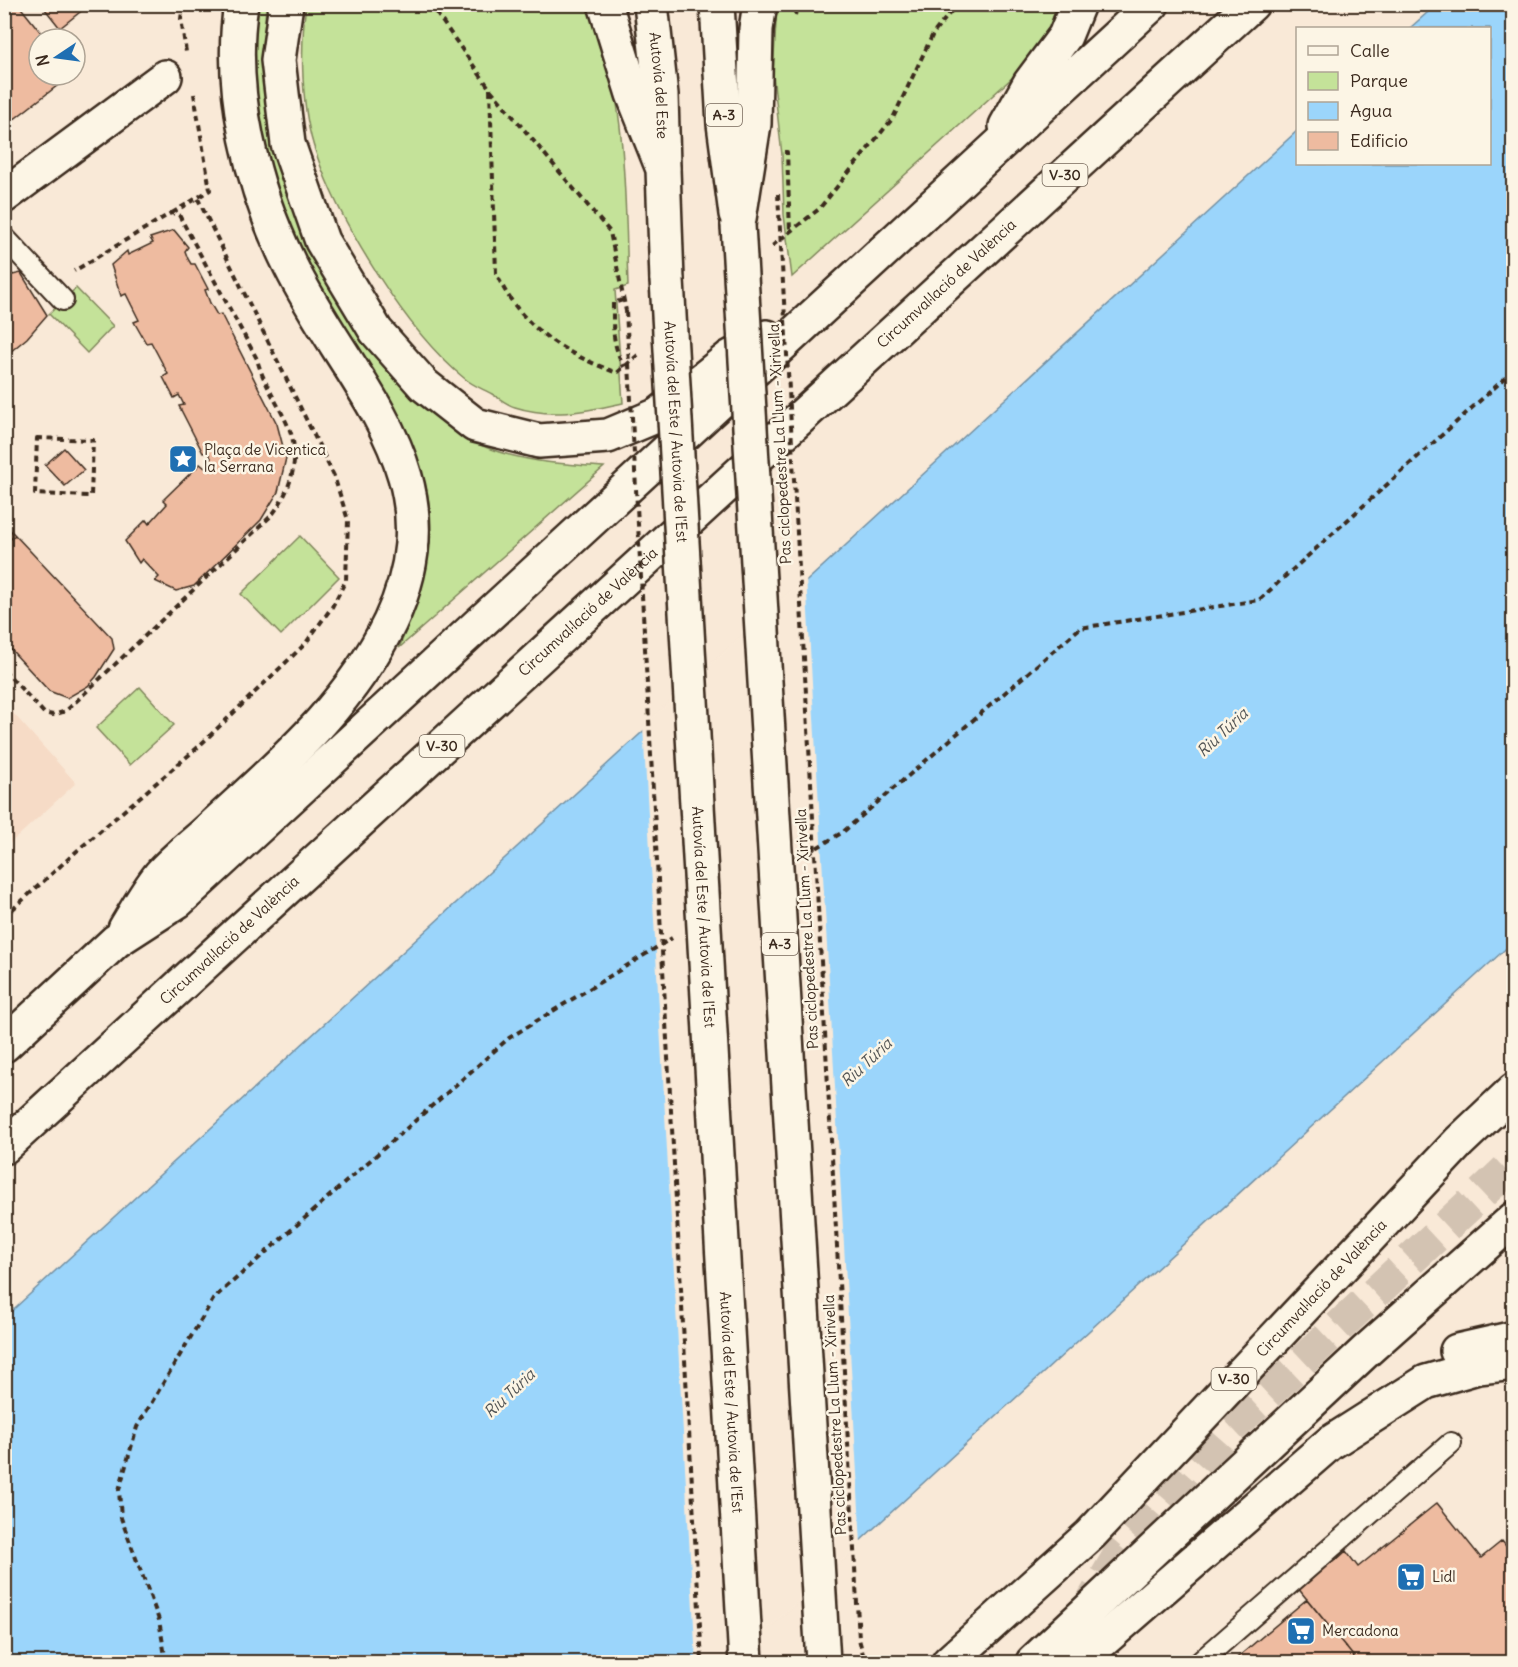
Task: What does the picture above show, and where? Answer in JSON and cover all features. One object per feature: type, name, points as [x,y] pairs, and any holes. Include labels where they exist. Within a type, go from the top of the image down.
[{"type":"main road","points":[[116,941],[160,876],[319,727],[363,671],[390,621],[412,559],[411,497],[395,445],[290,265],[258,184],[241,103],[238,24],[241,4]]},
{"type":"main road","points":[[286,4],[278,60],[288,144],[322,241],[376,331],[424,385],[475,424],[539,441],[608,436],[658,415],[729,358],[824,306]]},
{"type":"main road","points":[[605,4],[633,94],[663,169]]},
{"type":"main road","name":"Autovía del Este","points":[[651,4],[661,94],[663,169]]},
{"type":"main road","name":"A-3","points":[[717,4],[724,124],[738,225],[823,1662]]},
{"type":"main road","points":[[738,225],[754,124],[756,29],[760,4]]},
{"type":"main road","points":[[992,151],[1030,83],[1065,36],[1078,4]]},
{"type":"main road","points":[[4,1045],[116,941],[178,901],[1152,4]]},
{"type":"main road","name":"Circumval·lació de València","points":[[4,1147],[1251,4]]},
{"type":"main road","points":[[4,196],[182,74]]},
{"type":"main road","name":"Autovía del Este / Autovia de l'Est","points":[[663,169],[667,280],[746,1662]]},
{"type":"main road","name":"Circumval·lació de València","points":[[949,1662],[1090,1535],[1459,1142],[1514,1090]]},
{"type":"main road","points":[[1033,1662],[1264,1450],[1367,1350],[1514,1219]]},
{"type":"main road","points":[[1330,1443],[1344,1419],[1374,1392],[1405,1374],[1458,1351],[1514,1338]]},
{"type":"main road","points":[[1078,1662],[1330,1443],[1426,1382],[1478,1367],[1514,1363]]},
{"type":"lane","points":[[4,237],[63,300]]},
{"type":"lane","points":[[1200,1662],[1451,1443]]},
{"type":"path","points":[[70,272],[84,268],[210,190],[211,183],[182,74],[183,4]]},
{"type":"path","points":[[430,4],[490,89],[610,232],[626,311],[702,1662]]},
{"type":"path","points":[[787,166],[790,232]]},
{"type":"path","name":"Pas ciclopedestre La Llum - Xirivella","points":[[778,194],[859,1627],[866,1662]]},
{"type":"path","points":[[4,917],[197,748],[305,644],[332,607],[346,580],[348,520],[334,476],[198,199]]},
{"type":"path","points":[[4,670],[44,713],[60,714],[155,628],[275,512],[285,497],[294,455],[290,428],[262,375],[258,359],[183,220],[179,215],[171,213]]},
{"type":"path","points":[[623,300],[613,303],[613,333],[614,348],[624,367]]},
{"type":"path","points":[[37,438],[93,440],[91,496],[35,494],[37,438]]},
{"type":"path","points":[[152,623],[155,628]]},
{"type":"shaded area","points":[[4,703],[76,783],[5,848],[4,848]]},
{"type":"green space","points":[[254,5],[266,5],[264,87],[270,136],[278,167],[320,270],[332,292],[361,333],[425,405],[458,433],[470,440],[512,456],[604,467],[399,648],[417,599],[430,545],[430,511],[425,483],[404,428],[390,401],[316,282],[276,192],[260,134],[253,95]]},
{"type":"green space","points":[[306,5],[589,5],[611,70],[622,142],[628,286],[615,290],[623,403],[582,411],[556,413],[529,411],[512,406],[467,380],[442,358],[420,333],[398,305],[358,242],[341,211],[316,153],[307,118],[303,79]]},
{"type":"green space","points":[[777,5],[1056,5],[1049,34],[1013,77],[792,277],[784,215],[782,155],[773,74]]},
{"type":"green space","points":[[76,288],[113,326],[87,353],[49,314]]},
{"type":"green space","points":[[300,536],[339,577],[281,635],[241,594]]},
{"type":"green space","points":[[140,687],[174,725],[130,765],[96,728]]},
{"type":"water","name":"Riu Túria","points":[[1436,5],[1513,5],[1513,942],[728,1662],[5,1662],[5,1317],[1296,132],[1296,165],[1491,165],[1491,27],[1411,27]]},
{"type":"pier","points":[[806,577],[861,1544],[732,1662],[696,1662],[643,726]]},
{"type":"building","points":[[4,4],[18,4],[36,27],[27,27],[27,87],[56,87],[4,127]]},
{"type":"building","points":[[41,4],[90,4],[61,27]]},
{"type":"building","points":[[174,230],[188,247],[185,251],[188,259],[191,264],[195,264],[208,289],[205,290],[210,303],[217,315],[221,314],[277,424],[286,458],[278,492],[261,520],[194,586],[176,591],[155,581],[159,577],[142,559],[139,563],[125,541],[146,520],[149,524],[167,504],[163,500],[200,464],[205,468],[211,458],[208,452],[203,453],[179,406],[184,405],[179,395],[174,398],[163,377],[168,374],[151,342],[146,343],[134,322],[139,320],[126,294],[121,296],[111,265],[127,251],[128,255],[153,243],[150,238]]},
{"type":"building","points":[[4,262],[13,275],[21,273],[47,315],[27,338],[4,357]]},
{"type":"building","points":[[64,448],[84,470],[65,486],[45,465]]},
{"type":"building","points":[[4,524],[15,535],[4,545]]},
{"type":"building","points":[[15,535],[112,638],[114,649],[96,677],[88,686],[67,698],[49,691],[4,642],[4,545]]},
{"type":"building","name":"Lidl","points":[[1437,1503],[1481,1558],[1502,1541],[1514,1556],[1514,1662],[1358,1662],[1297,1587],[1334,1557],[1336,1560],[1346,1551],[1358,1567]]},
{"type":"building","name":"Mercadona","points":[[1307,1599],[1358,1662],[1232,1662]]},
{"type":"tunnel","points":[[1057,1662],[1122,1550],[1223,1435],[1514,1163]]},
{"type":"place","name":"Plaça de Vicentica la Serrana","points":[[183,459]]},
{"type":"place","name":"Lidl","points":[[1411,1577]]},
{"type":"place","name":"Mercadona","points":[[1301,1631]]}]
